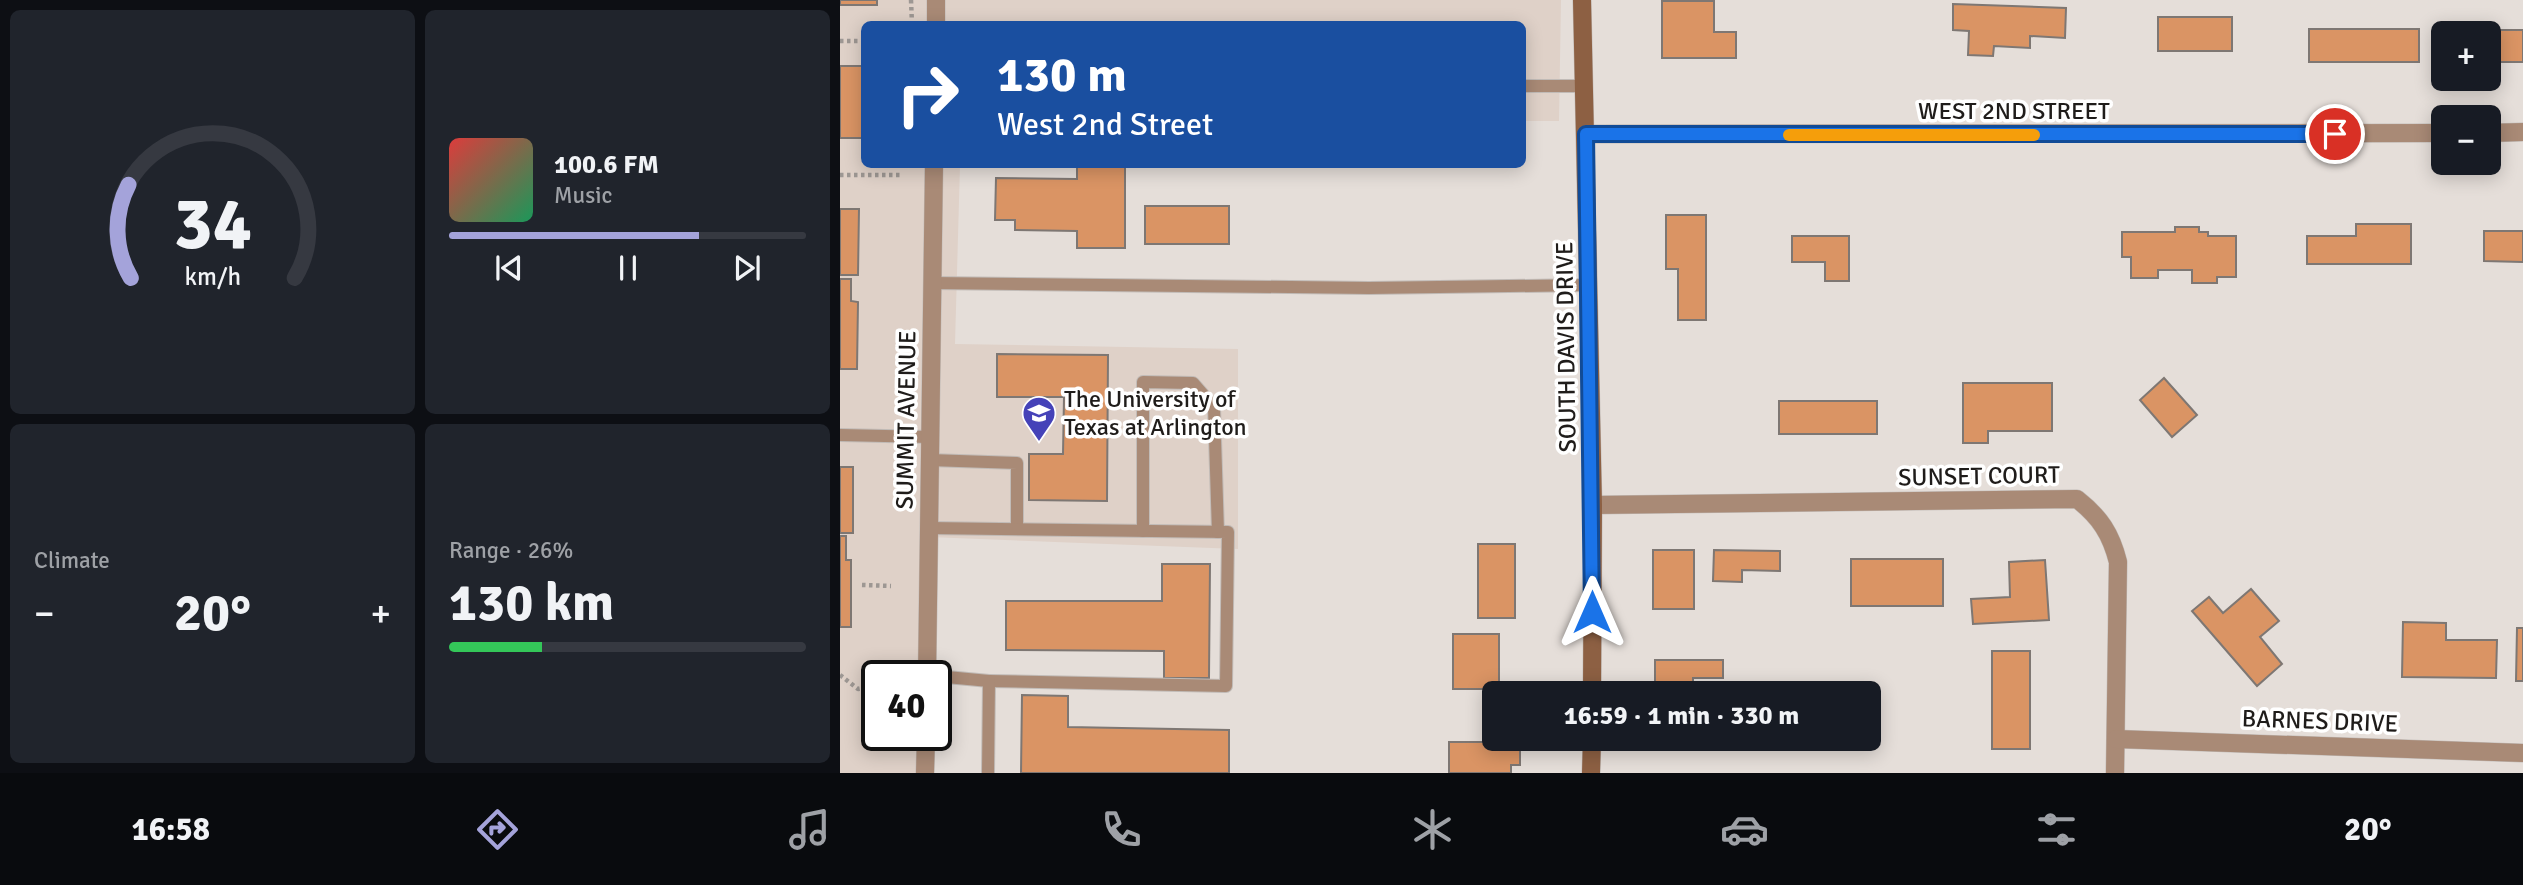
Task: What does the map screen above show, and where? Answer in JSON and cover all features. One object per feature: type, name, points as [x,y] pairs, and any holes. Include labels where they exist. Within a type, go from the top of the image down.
[{"type":"street","points":[[936,0],[936,21]]},
{"type":"street","name":"SOUTH DAVIS DRIVE","points":[[1582,0],[1593,505],[1592,681]]},
{"type":"street","points":[[2501,132],[2523,132]]},
{"type":"street","name":"WEST 2ND STREET","points":[[1586,134],[2431,133]]},
{"type":"street","name":"SUMMIT AVENUE","points":[[927,660],[934,168]]},
{"type":"street","name":"SUNSET COURT","points":[[1593,505],[2077,499],[2095,512],[2111,536],[2118,562],[2115,773]]},
{"type":"street","name":"BARNES DRIVE","points":[[2116,739],[2523,753]]},
{"type":"street","points":[[925,773],[926,751]]},
{"type":"street","points":[[1591,773],[1592,751]]},
{"type":"lane","points":[[1526,86],[1585,86]]},
{"type":"lane","points":[[932,283],[1369,288],[1589,285]]},
{"type":"lane","points":[[1143,531],[1143,382],[1193,383],[1214,407],[1218,532]]},
{"type":"lane","points":[[840,435],[930,437]]},
{"type":"lane","points":[[930,460],[1017,463],[1017,529]]},
{"type":"lane","points":[[929,528],[1228,532],[1226,686],[989,681],[952,678]]},
{"type":"lane","points":[[988,773],[989,681]]},
{"type":"path","points":[[911,0],[912,21]]},
{"type":"path","points":[[840,41],[861,41]]},
{"type":"path","points":[[840,175],[901,175]]},
{"type":"path","points":[[862,584],[891,586]]},
{"type":"path","points":[[840,675],[861,689]]},
{"type":"shaded area","name":"The University of Texas at Arlington","points":[[840,0],[1561,0],[1559,121],[1526,121],[1526,21],[861,21],[861,168],[960,168],[955,344],[1238,349],[1238,549],[929,537],[927,660],[861,660],[861,751],[926,751],[925,773],[840,773]]},
{"type":"building","points":[[840,0],[877,0],[877,5],[840,5]]},
{"type":"building","points":[[1662,1],[1714,1],[1714,32],[1736,32],[1736,58],[1662,58]]},
{"type":"building","points":[[1953,4],[2066,8],[2065,38],[2030,36],[2030,48],[1994,46],[1993,56],[1968,55],[1969,31],[1953,30]]},
{"type":"building","points":[[2158,17],[2232,17],[2232,51],[2158,51]]},
{"type":"building","points":[[2309,29],[2419,29],[2419,62],[2309,62]]},
{"type":"building","points":[[2501,30],[2523,30],[2523,62],[2501,62]]},
{"type":"building","points":[[840,66],[861,66],[861,138],[840,138]]},
{"type":"building","points":[[1077,168],[1125,168],[1125,248],[1077,248],[1077,231],[1015,230],[1015,220],[995,220],[996,178],[1077,179]]},
{"type":"building","points":[[1145,206],[1229,206],[1229,244],[1145,244]]},
{"type":"building","points":[[840,209],[859,209],[858,275],[840,275]]},
{"type":"building","points":[[1666,215],[1706,215],[1706,320],[1678,320],[1678,269],[1666,269]]},
{"type":"building","points":[[2356,224],[2411,224],[2411,264],[2307,264],[2307,236],[2356,236]]},
{"type":"building","points":[[2175,227],[2199,227],[2199,232],[2208,232],[2208,236],[2236,236],[2236,277],[2217,277],[2217,283],[2192,283],[2192,270],[2158,270],[2158,278],[2131,278],[2131,257],[2122,257],[2122,232],[2175,232]]},
{"type":"building","points":[[2484,231],[2523,231],[2523,262],[2484,261]]},
{"type":"building","points":[[1792,236],[1849,236],[1849,281],[1825,281],[1825,262],[1792,262]]},
{"type":"building","points":[[840,279],[851,279],[851,301],[858,302],[857,369],[840,369]]},
{"type":"building","points":[[997,354],[1108,355],[1107,501],[1029,500],[1029,454],[1063,454],[1064,397],[997,397]]},
{"type":"building","points":[[2164,378],[2197,415],[2172,437],[2140,400]]},
{"type":"building","points":[[1963,383],[2052,383],[2052,431],[1988,431],[1988,443],[1963,443]]},
{"type":"building","points":[[1779,401],[1877,401],[1877,434],[1779,434]]},
{"type":"building","points":[[840,467],[853,467],[853,533],[840,533]]},
{"type":"building","points":[[840,536],[846,536],[846,560],[851,560],[851,627],[840,627]]},
{"type":"building","points":[[1478,544],[1515,544],[1515,618],[1478,618]]},
{"type":"building","points":[[1653,550],[1694,550],[1694,609],[1653,609]]},
{"type":"building","points":[[1714,550],[1780,551],[1780,571],[1742,570],[1742,582],[1713,581]]},
{"type":"building","points":[[1851,559],[1943,559],[1943,606],[1851,606]]},
{"type":"building","points":[[2045,560],[2049,620],[1973,624],[1971,599],[2010,597],[2009,562]]},
{"type":"building","points":[[1162,564],[1210,564],[1209,678],[1164,678],[1164,651],[1006,650],[1006,601],[1162,601]]},
{"type":"building","points":[[2251,589],[2279,621],[2260,637],[2282,664],[2257,686],[2192,611],[2209,597],[2223,613]]},
{"type":"building","points":[[2403,622],[2446,623],[2446,640],[2497,640],[2496,678],[2402,677]]},
{"type":"building","points":[[2517,628],[2523,628],[2523,681],[2516,681]]},
{"type":"building","points":[[1453,634],[1499,634],[1499,681],[1482,681],[1482,689],[1453,689]]},
{"type":"building","points":[[1992,651],[2030,651],[2030,749],[1992,749]]},
{"type":"building","points":[[1655,660],[1723,660],[1723,678],[1655,681]]},
{"type":"building","points":[[1022,695],[1068,696],[1068,727],[1229,730],[1229,773],[1021,773]]},
{"type":"building","points":[[1449,742],[1482,742],[1482,751],[1520,751],[1520,765],[1511,765],[1511,773],[1449,773]]},
{"type":"slow traffic","points":[[1789,135],[2034,135]]},
{"type":"place","name":"The University of Texas at Arlington","points":[[1039,443]]},
{"type":"route","points":[[1592,612],[1593,505],[1586,134],[2335,134]]}]
